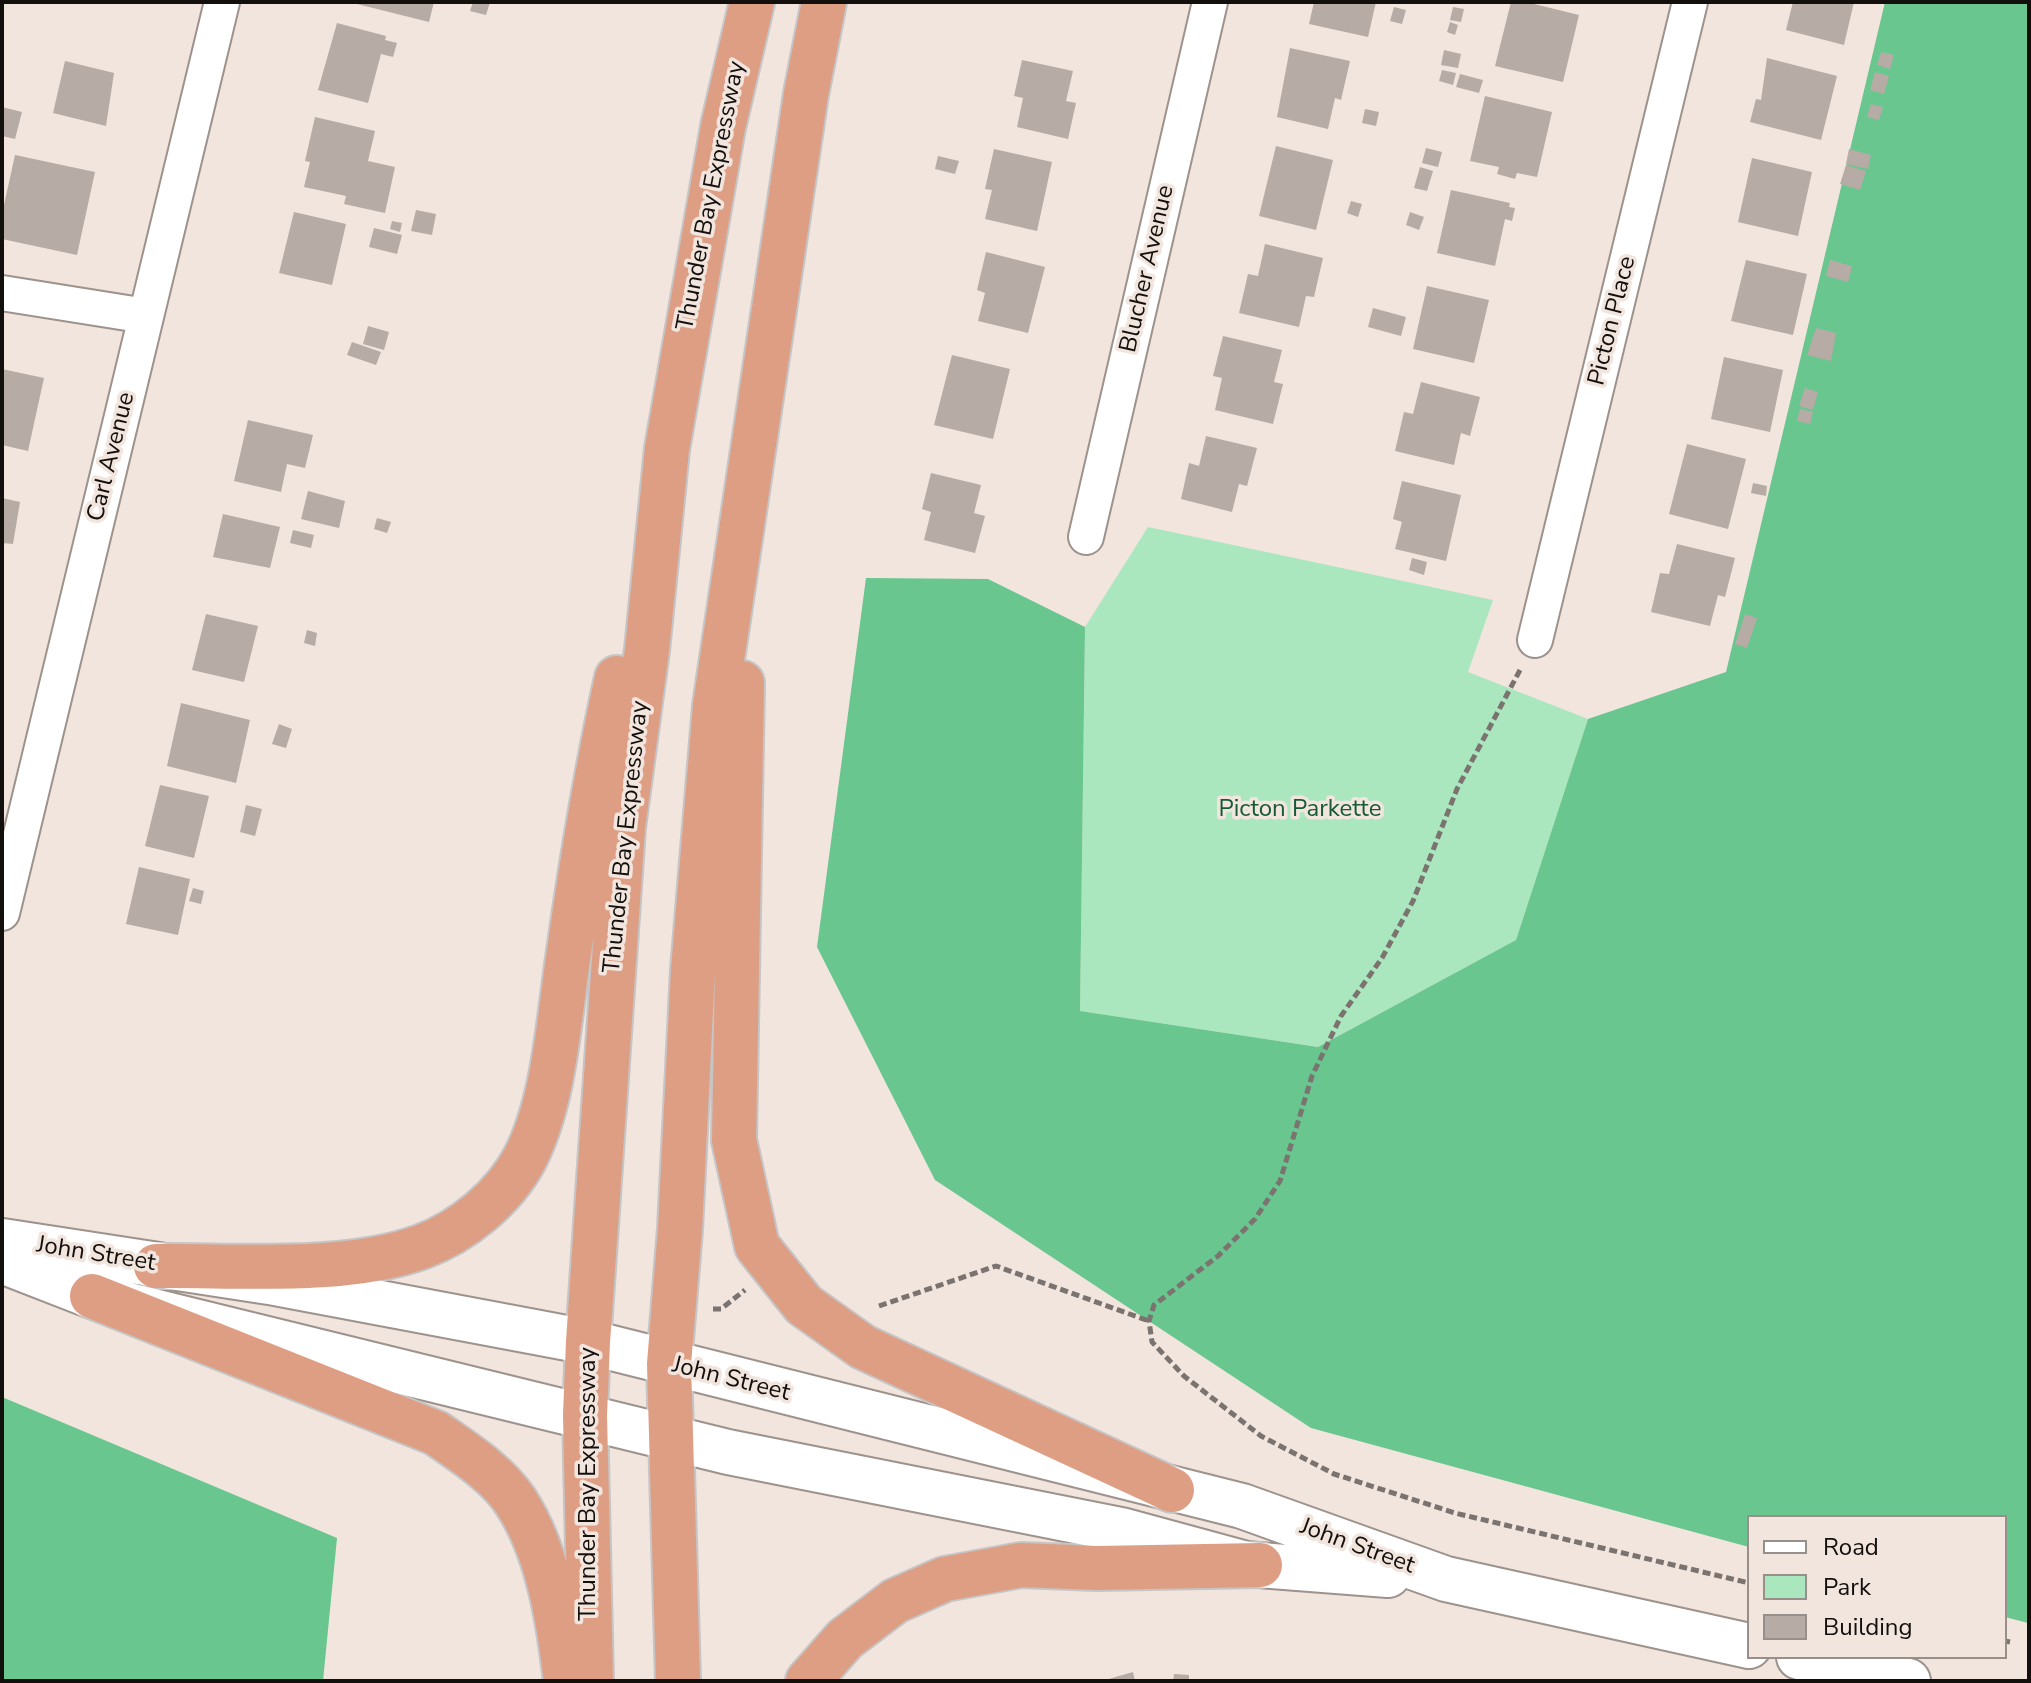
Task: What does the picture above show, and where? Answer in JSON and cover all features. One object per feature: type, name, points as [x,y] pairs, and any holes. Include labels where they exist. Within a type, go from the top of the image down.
[{"type":"highway","name":"Thunder Bay Expressway","points":[[591,1681],[585,1415],[623,827],[647,650],[667,449],[723,127],[752,2]]},
{"type":"highway","points":[[678,1681],[669,1364],[693,970],[715,706],[806,94],[824,2]]},
{"type":"highway","points":[[156,1266],[308,1264],[374,1258],[421,1247],[465,1224],[491,1203],[525,1159],[544,1106],[592,792],[667,449]]},
{"type":"highway","points":[[741,518],[743,794],[734,1140],[757,1246],[804,1305],[863,1347],[1172,1490]]},
{"type":"highway","points":[[92,1296],[436,1433],[478,1463],[516,1501],[546,1566],[566,1681]]},
{"type":"highway","points":[[808,1681],[845,1639],[895,1601],[945,1579],[1021,1565],[1097,1568],[1260,1565]]},
{"type":"main road","name":"John Street","points":[[2,1241],[269,1282],[588,1342],[1242,1506],[1446,1579],[1747,1646]]},
{"type":"main road","name":"John Street","points":[[2,1261],[92,1296],[728,1452],[1121,1530],[1260,1565],[1446,1579]]},
{"type":"main road","points":[[1808,1659],[1908,1681]]},
{"type":"street","name":"Carl Avenue","points":[[2,913],[222,2]]},
{"type":"street","name":"Blucher Avenue","points":[[1086,537],[1210,2]]},
{"type":"street","name":"Picton Place","points":[[1535,640],[1690,2]]},
{"type":"street","points":[[2,293],[146,316]]},
{"type":"path","points":[[1535,640],[1457,789],[1413,901],[1382,958],[1341,1016],[1312,1076],[1280,1181],[1255,1219],[1218,1256],[1154,1305],[1149,1321],[1152,1342],[1184,1376],[1261,1436],[1334,1474],[1455,1513],[1747,1583]]},
{"type":"path","points":[[674,1309],[721,1309],[774,1266]]},
{"type":"path","points":[[870,1303],[882,1308],[996,1266],[1149,1321]]},
{"type":"green space","points":[[1885,2],[2029,2],[2028,1623],[2007,1618],[2007,1515],[1747,1515],[1747,1546],[1311,1428],[935,1180],[817,947],[866,578],[988,579],[1085,627],[1080,1011],[1318,1047],[1516,940],[1588,719],[1726,672]]},
{"type":"green space","name":"Picton Parkette","points":[[1148,527],[1493,600],[1468,672],[1588,719],[1516,940],[1318,1047],[1080,1011],[1085,627]]},
{"type":"green space","points":[[2,1397],[337,1538],[323,1681],[2,1681]]},
{"type":"building","points":[[349,2],[434,2],[429,22]]},
{"type":"building","points":[[473,2],[490,2],[486,15],[470,11]]},
{"type":"building","points":[[1314,2],[1376,2],[1368,37],[1309,24]]},
{"type":"building","points":[[1511,2],[1526,2],[1579,15],[1563,82],[1495,66]]},
{"type":"building","points":[[1793,2],[1854,2],[1844,45],[1786,30]]},
{"type":"building","points":[[1394,7],[1406,10],[1402,24],[1390,21]]},
{"type":"building","points":[[1453,7],[1464,9],[1461,22],[1450,20]]},
{"type":"building","points":[[1450,22],[1458,25],[1455,35],[1447,32]]},
{"type":"building","points":[[337,23],[386,36],[385,40],[397,43],[393,57],[381,54],[368,103],[318,90]]},
{"type":"building","points":[[1290,48],[1350,61],[1341,100],[1335,98],[1328,129],[1277,117]]},
{"type":"building","points":[[1444,50],[1461,54],[1458,68],[1441,65]]},
{"type":"building","points":[[1881,52],[1894,55],[1890,69],[1877,65]]},
{"type":"building","points":[[1767,58],[1837,76],[1821,140],[1750,122],[1756,99],[1761,100]]},
{"type":"building","points":[[1022,60],[1073,71],[1066,101],[1076,103],[1068,139],[1017,127],[1023,98],[1014,96]]},
{"type":"building","points":[[65,61],[114,73],[106,126],[53,113]]},
{"type":"building","points":[[1442,70],[1456,73],[1453,85],[1439,81]]},
{"type":"building","points":[[1875,72],[1889,76],[1884,94],[1870,90]]},
{"type":"building","points":[[1460,74],[1483,80],[1479,93],[1456,87]]},
{"type":"building","points":[[1485,96],[1552,112],[1537,177],[1517,173],[1515,179],[1497,174],[1499,167],[1470,161]]},
{"type":"building","points":[[1871,104],[1883,107],[1879,120],[1867,117]]},
{"type":"building","points":[[2,107],[22,112],[15,139],[2,136]]},
{"type":"building","points":[[1365,109],[1379,112],[1376,126],[1362,123]]},
{"type":"building","points":[[315,117],[375,131],[368,161],[395,167],[385,213],[344,204],[346,196],[304,187],[310,162],[305,161]]},
{"type":"building","points":[[1276,146],[1333,160],[1316,230],[1259,216]]},
{"type":"building","points":[[1426,148],[1442,152],[1438,167],[1422,163]]},
{"type":"building","points":[[994,149],[1052,162],[1037,231],[985,219],[992,190],[985,189]]},
{"type":"building","points":[[1849,149],[1871,155],[1868,169],[1846,164]]},
{"type":"building","points":[[15,155],[95,172],[77,255],[2,239],[2,214]]},
{"type":"building","points":[[938,156],[959,161],[955,174],[935,169]]},
{"type":"building","points":[[1752,158],[1812,172],[1798,236],[1738,222]]},
{"type":"building","points":[[1846,165],[1866,171],[1860,190],[1840,184]]},
{"type":"building","points":[[1420,167],[1433,171],[1427,191],[1414,188]]},
{"type":"building","points":[[1451,190],[1510,203],[1509,207],[1515,208],[1512,221],[1505,219],[1495,266],[1437,253]]},
{"type":"building","points":[[1351,201],[1362,204],[1358,217],[1347,213]]},
{"type":"building","points":[[416,210],[436,214],[432,235],[411,231]]},
{"type":"building","points":[[294,212],[346,224],[332,285],[279,273]]},
{"type":"building","points":[[1410,212],[1424,217],[1419,230],[1406,225]]},
{"type":"building","points":[[392,221],[402,223],[400,232],[390,229]]},
{"type":"building","points":[[374,228],[402,235],[397,254],[369,247]]},
{"type":"building","points":[[1265,244],[1323,258],[1314,297],[1306,296],[1299,327],[1239,313],[1248,274],[1258,276]]},
{"type":"building","points":[[986,252],[1045,267],[1028,333],[978,321],[985,293],[977,290]]},
{"type":"building","points":[[1746,260],[1807,274],[1793,335],[1731,321]]},
{"type":"building","points":[[1830,260],[1852,266],[1848,282],[1826,276]]},
{"type":"building","points":[[1427,286],[1489,300],[1474,363],[1413,349]]},
{"type":"building","points":[[1373,308],[1406,317],[1401,336],[1368,327]]},
{"type":"building","points":[[368,326],[389,332],[384,350],[363,344]]},
{"type":"building","points":[[1816,328],[1836,333],[1831,361],[1807,355]]},
{"type":"building","points":[[1223,336],[1282,350],[1274,382],[1283,384],[1273,424],[1215,410],[1222,378],[1213,376]]},
{"type":"building","points":[[352,342],[381,352],[376,365],[347,355]]},
{"type":"building","points":[[952,355],[1010,369],[993,439],[934,425]]},
{"type":"building","points":[[1724,357],[1783,370],[1770,432],[1711,419]]},
{"type":"building","points":[[2,369],[44,378],[28,451],[2,445]]},
{"type":"building","points":[[1421,382],[1480,397],[1470,436],[1461,433],[1454,465],[1395,451],[1404,412],[1413,414]]},
{"type":"building","points":[[1805,388],[1818,392],[1813,410],[1799,406]]},
{"type":"building","points":[[1800,409],[1813,412],[1810,424],[1797,421]]},
{"type":"building","points":[[248,420],[313,435],[305,468],[287,464],[281,492],[234,481]]},
{"type":"building","points":[[1206,436],[1257,448],[1247,486],[1239,484],[1232,512],[1181,499],[1189,463],[1199,466]]},
{"type":"building","points":[[1687,444],[1746,459],[1728,529],[1669,514]]},
{"type":"building","points":[[931,473],[981,485],[974,513],[985,516],[975,553],[924,540],[931,512],[922,509]]},
{"type":"building","points":[[1402,481],[1461,495],[1446,561],[1395,549],[1402,522],[1393,519]]},
{"type":"building","points":[[1753,483],[1767,486],[1766,496],[1751,493]]},
{"type":"building","points":[[308,491],[345,501],[339,528],[301,519]]},
{"type":"building","points":[[2,498],[20,502],[13,544],[2,543]]},
{"type":"building","points":[[223,514],[280,527],[270,568],[213,557]]},
{"type":"building","points":[[377,518],[391,522],[387,533],[374,529]]},
{"type":"building","points":[[293,530],[314,535],[311,548],[290,543]]},
{"type":"building","points":[[1677,544],[1735,558],[1725,597],[1718,595],[1710,626],[1651,612],[1660,573],[1669,574]]},
{"type":"building","points":[[1412,558],[1427,562],[1424,575],[1409,570]]},
{"type":"building","points":[[206,614],[258,626],[244,682],[192,670]]},
{"type":"building","points":[[1745,614],[1757,618],[1747,648],[1735,644]]},
{"type":"building","points":[[307,630],[317,633],[315,646],[304,643]]},
{"type":"building","points":[[181,703],[250,720],[236,783],[167,766]]},
{"type":"building","points":[[279,724],[292,729],[286,748],[272,744]]},
{"type":"building","points":[[160,785],[209,796],[194,858],[145,846]]},
{"type":"building","points":[[246,805],[262,809],[255,836],[240,832]]},
{"type":"building","points":[[139,867],[190,879],[178,935],[126,924]]},
{"type":"building","points":[[193,888],[204,891],[201,904],[189,901]]},
{"type":"building","points":[[1133,1672],[1135,1681],[1105,1681],[1105,1680]]},
{"type":"building","points":[[1174,1674],[1189,1675],[1189,1681],[1173,1681]]}]
